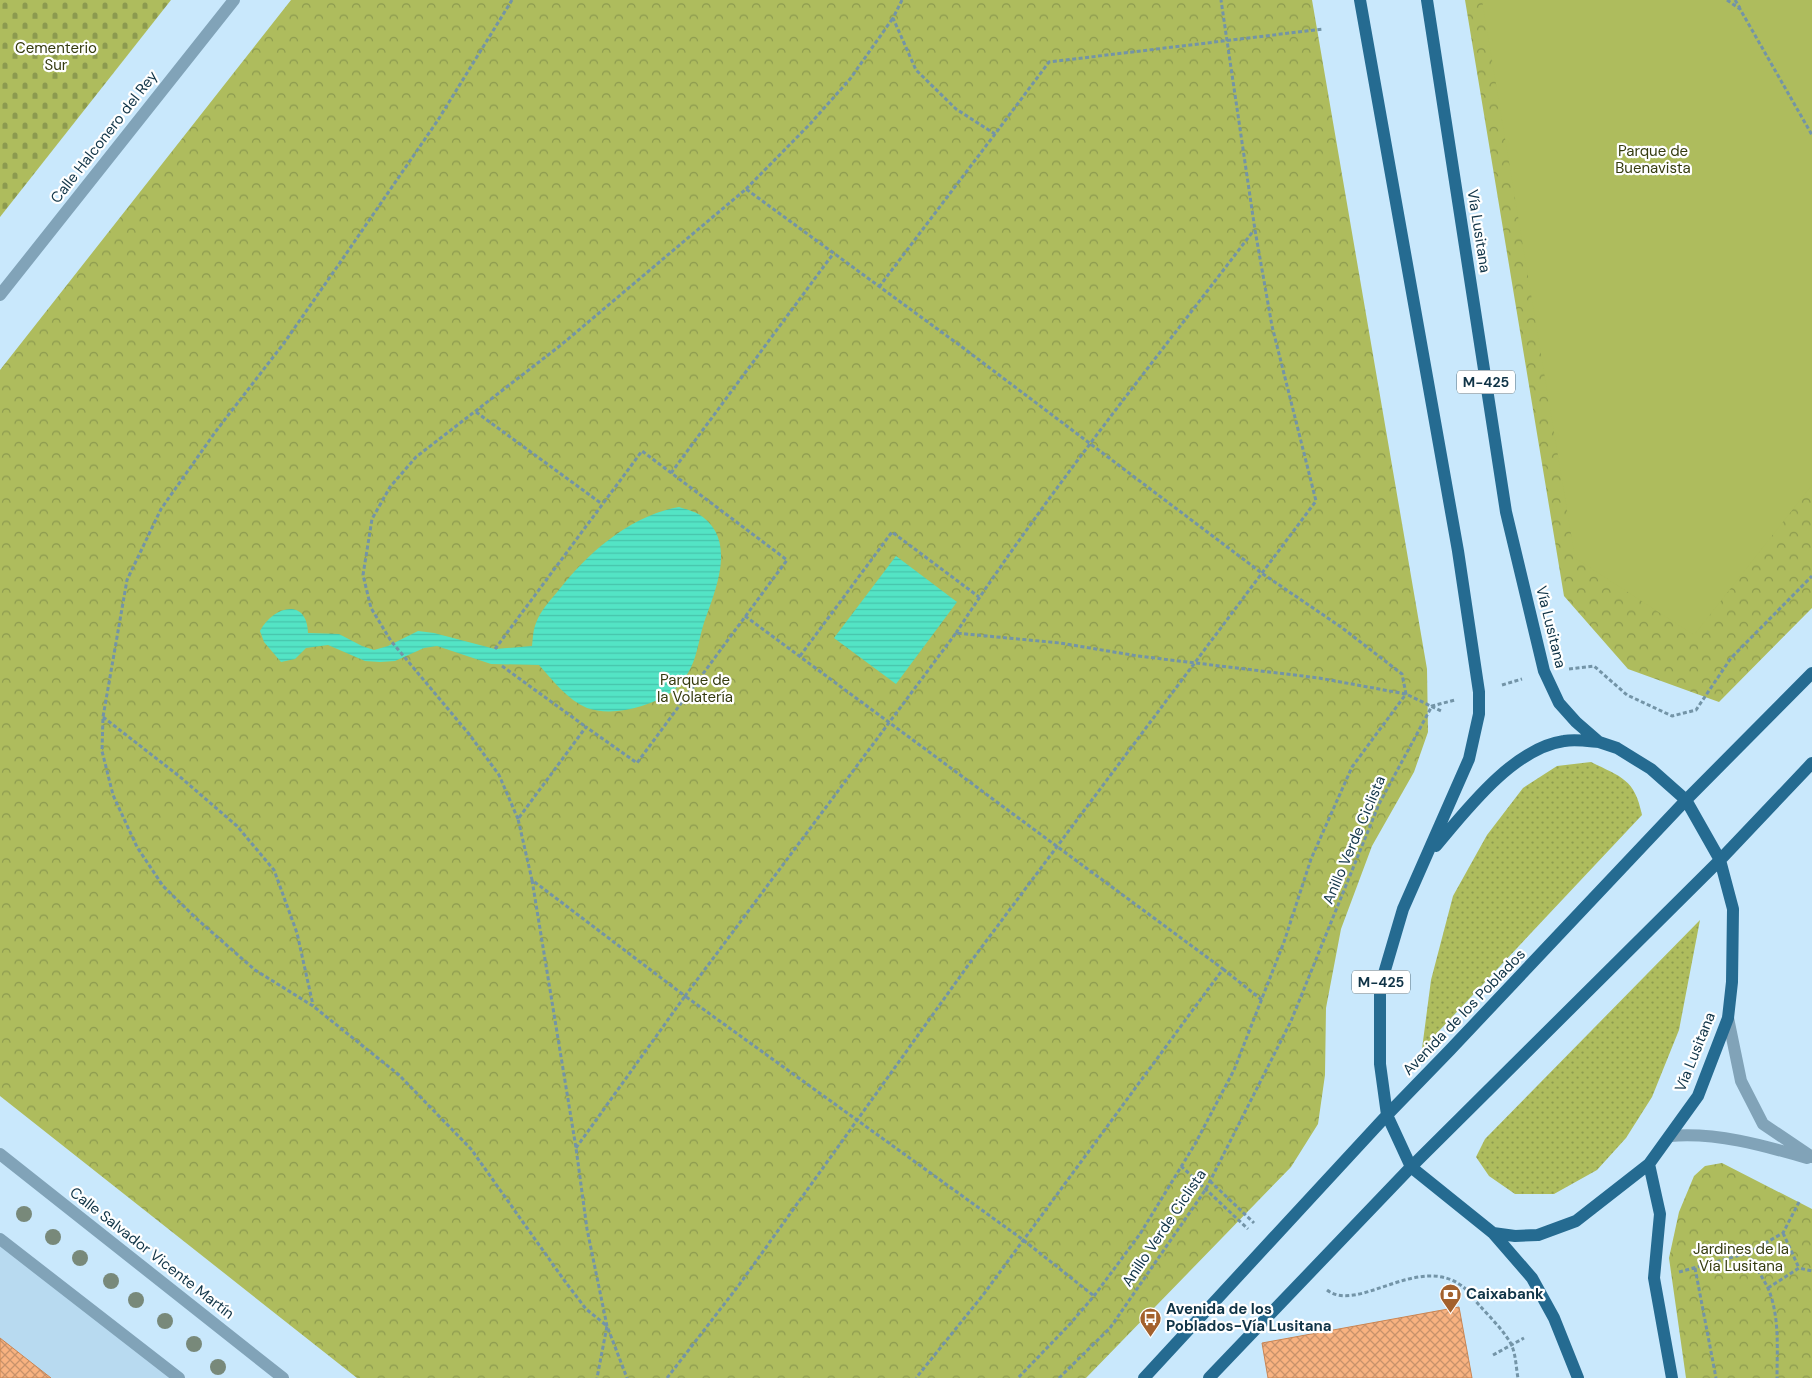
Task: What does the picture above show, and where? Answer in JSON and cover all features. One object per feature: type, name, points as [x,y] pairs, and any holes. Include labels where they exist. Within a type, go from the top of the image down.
[{"type":"main road","points":[[1360,0],[1458,551],[1479,692],[1479,714],[1469,759],[1426,857]]},
{"type":"main road","name":"Vía Lusitana","points":[[1427,0],[1506,512],[1544,672],[1559,703],[1576,722],[1599,742],[1617,748],[1651,769],[1686,800],[1720,860],[1733,909],[1732,982],[1728,1018],[1698,1096],[1670,1136],[1649,1164],[1576,1221],[1538,1235],[1515,1236],[1493,1233]]},
{"type":"main road","name":"Avenida de los Poblados","points":[[1144,1378],[1387,1114],[1686,800],[1812,672]]},
{"type":"main road","name":"M-425","points":[[1578,1378],[1554,1318],[1532,1278],[1493,1233],[1411,1167],[1387,1114],[1380,1064],[1380,987],[1402,909],[1426,857],[1472,803],[1520,760],[1544,746],[1565,741],[1599,742]]},
{"type":"main road","points":[[1209,1378],[1411,1167],[1720,860],[1812,763]]},
{"type":"main road","points":[[1649,1164],[1660,1214],[1654,1278],[1672,1378]]},
{"type":"street","points":[[217,0],[231,4]]},
{"type":"street","name":"Calle Halconero del Rey","points":[[0,295],[231,4]]},
{"type":"street","points":[[1728,1018],[1741,1080],[1763,1124],[1812,1158]]},
{"type":"street","points":[[1670,1136],[1696,1134],[1773,1148],[1812,1158]]},
{"type":"street","name":"Calle Salvador Vicente Martín","points":[[0,1154],[284,1378]]},
{"type":"street","points":[[0,1239],[179,1378]]},
{"type":"path","points":[[512,0],[438,120],[337,267],[284,343],[216,431],[162,509],[127,580],[103,717],[102,750],[113,795],[137,848],[163,886],[198,920],[255,970],[313,1006],[399,1075],[471,1150],[586,1309],[607,1326]]},
{"type":"path","points":[[627,1378],[607,1326],[587,1229],[576,1148],[532,880],[518,819],[499,775],[469,734],[391,642],[371,608],[364,575],[372,520],[390,487],[416,457],[561,345],[746,189],[810,124],[850,79],[893,18],[902,0]]},
{"type":"path","points":[[667,1378],[733,1292],[969,964],[1316,502],[1272,326],[1254,230],[1221,0]]},
{"type":"path","points":[[1727,0],[1740,9]]},
{"type":"path","points":[[1735,0],[1812,135]]},
{"type":"path","points":[[893,18],[916,70],[956,109],[995,134]]},
{"type":"path","points":[[879,287],[1049,62],[1323,29]]},
{"type":"path","points":[[746,189],[1091,444],[1263,574],[1341,628],[1402,674],[1406,694],[1352,767],[1311,858],[1262,1000],[1234,1070],[1181,1166],[1140,1234],[1094,1296],[1018,1378]]},
{"type":"path","points":[[576,1148],[685,996],[956,633],[1091,444],[1254,230]]},
{"type":"path","points":[[671,473],[833,254]]},
{"type":"path","points":[[476,412],[602,504]]},
{"type":"path","points":[[494,649],[642,451],[787,560],[637,763],[502,666]]},
{"type":"path","points":[[800,656],[892,532],[980,597]]},
{"type":"path","points":[[1432,706],[1544,672],[1594,666],[1626,695],[1672,716],[1696,710],[1731,658],[1812,576]]},
{"type":"path","points":[[745,616],[1223,969],[1262,1000]]},
{"type":"path","points":[[956,633],[1060,643],[1138,656],[1319,678],[1406,694],[1441,710]]},
{"type":"path","name":"Anillo Verde Ciclista","points":[[1060,1378],[1110,1328],[1206,1189],[1291,1022],[1379,804],[1432,706]]},
{"type":"path","points":[[103,717],[179,776],[237,826],[274,870],[297,933],[313,1006]]},
{"type":"path","points":[[518,819],[586,727]]},
{"type":"path","points":[[532,880],[685,996],[1022,1239],[1094,1296]]},
{"type":"path","points":[[916,1378],[983,1295],[1022,1239],[1223,969]]},
{"type":"path","points":[[1181,1166],[1248,1229]]},
{"type":"path","points":[[1210,1180],[1259,1227]]},
{"type":"path","points":[[1671,1274],[1748,1253],[1783,1233],[1799,1202]]},
{"type":"path","points":[[1783,1233],[1799,1268]]},
{"type":"path","points":[[1748,1253],[1768,1288],[1774,1310],[1777,1335],[1776,1378]]},
{"type":"path","points":[[1695,1268],[1716,1378]]},
{"type":"path","points":[[1768,1288],[1799,1268],[1812,1271]]},
{"type":"path","points":[[1323,1286],[1332,1293],[1352,1296],[1425,1274],[1444,1278],[1462,1286],[1490,1317],[1511,1345],[1518,1378]]},
{"type":"path","points":[[597,1378],[607,1326]]},
{"type":"path","points":[[1493,1354],[1524,1338]]},
{"type":"shaded area","points":[[679,507],[700,515],[712,526],[718,539],[721,553],[720,568],[713,598],[688,673],[673,691],[652,703],[619,711],[597,711],[580,705],[567,695],[539,665],[491,664],[437,646],[424,648],[395,661],[380,662],[365,661],[328,645],[306,648],[295,659],[281,662],[264,642],[260,631],[273,616],[288,609],[296,610],[302,614],[308,633],[339,634],[374,650],[388,646],[418,631],[434,633],[495,649],[532,646],[535,626],[543,610],[570,577],[596,550],[611,538],[643,519]]},
{"type":"shaded area","points":[[896,556],[957,602],[896,684],[834,638]]},
{"type":"shaded area","points":[[0,1239],[179,1378],[0,1378]]},
{"type":"green space","name":"Cementerio Sur","points":[[0,0],[171,0],[0,217]]},
{"type":"green space","name":"Parque de la Volatería","points":[[291,0],[1312,0],[1427,669],[1428,732],[1414,772],[1372,846],[1341,929],[1326,1008],[1325,1075],[1318,1124],[1291,1167],[1086,1378],[357,1378],[0,1096],[0,370]]},
{"type":"green space","name":"Parque de Buenavista","points":[[1465,0],[1812,0],[1812,608],[1719,702],[1628,669],[1564,596]]},
{"type":"green space","name":"Parque de Buenavista","points":[[1482,0],[1812,0],[1812,485],[1694,635],[1575,558]]},
{"type":"green space","points":[[1591,762],[1618,776],[1631,786],[1642,815],[1422,1049],[1431,980],[1453,896],[1487,835],[1523,788],[1557,766]]},
{"type":"green space","points":[[1700,920],[1679,1030],[1652,1097],[1626,1138],[1597,1170],[1554,1194],[1515,1194],[1489,1176],[1476,1157],[1485,1139]]},
{"type":"green space","name":"Jardines de la Vía Lusitana","points":[[1722,1163],[1812,1209],[1812,1378],[1686,1378],[1669,1258],[1679,1212],[1694,1176],[1705,1166]]},
{"type":"building","points":[[1459,1307],[1472,1378],[1268,1378],[1262,1343]]},
{"type":"building","points":[[0,1338],[51,1378],[0,1378]]},
{"type":"place","name":"Caixabank","points":[[1450,1313]]},
{"type":"place","name":"Avenida de los Poblados-Vía Lusitana","points":[[1150,1337]]}]
